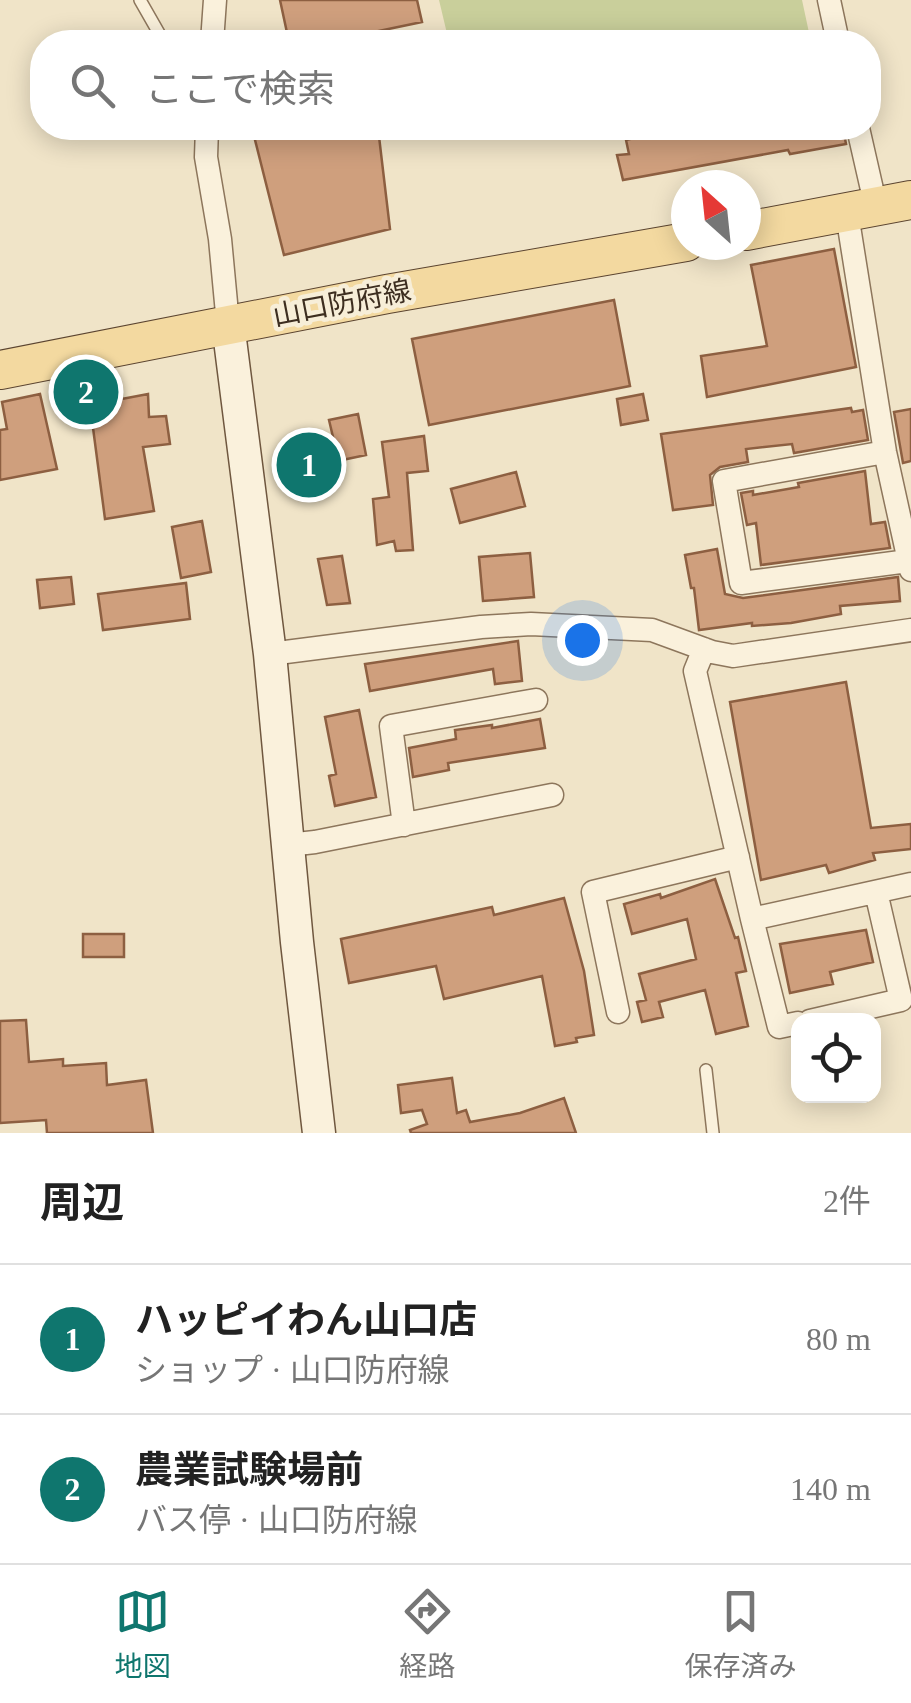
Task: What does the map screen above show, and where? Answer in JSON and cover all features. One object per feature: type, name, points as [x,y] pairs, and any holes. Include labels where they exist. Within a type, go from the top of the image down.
[{"type":"main road","points":[[761,228],[878,207]]},
{"type":"main road","name":"山口防府線","points":[[0,370],[228,324],[671,245]]},
{"type":"street","points":[[213,30],[215,0]]},
{"type":"street","points":[[829,0],[835,30]]},
{"type":"street","points":[[207,140],[270,654],[319,1133]]},
{"type":"street","points":[[861,140],[878,207],[885,452],[910,566],[741,583],[724,482],[885,452]]},
{"type":"street","points":[[270,654],[531,624],[652,630],[734,656],[911,630]]},
{"type":"street","points":[[704,649],[695,671],[752,919],[779,1028],[791,1025]]},
{"type":"street","points":[[404,824],[391,726],[536,700]]},
{"type":"street","points":[[288,845],[552,795]]},
{"type":"street","points":[[618,1012],[594,892],[738,856]]},
{"type":"street","points":[[752,919],[911,884]]},
{"type":"street","points":[[842,1013],[901,1000],[876,892]]},
{"type":"lane","points":[[140,0],[157,30]]},
{"type":"lane","points":[[706,1070],[714,1133]]},
{"type":"green space","points":[[439,0],[802,0],[808,30],[446,30]]},
{"type":"building","points":[[280,0],[417,0],[422,22],[384,30],[286,30]]},
{"type":"building","points":[[255,140],[379,140],[390,229],[284,255]]},
{"type":"building","points":[[626,140],[845,140],[846,144],[790,154],[788,150],[623,180],[617,155],[629,154]]},
{"type":"building","points":[[834,249],[856,367],[707,397],[701,356],[767,346],[751,265]]},
{"type":"building","points":[[614,300],[630,386],[429,425],[412,339]]},
{"type":"building","points":[[40,394],[57,469],[0,480],[0,430],[7,429],[2,402]]},
{"type":"building","points":[[148,394],[149,417],[166,416],[170,444],[143,447],[154,511],[105,519],[90,405]]},
{"type":"building","points":[[643,394],[648,420],[621,425],[617,399]]},
{"type":"building","points":[[851,408],[852,412],[863,410],[868,440],[794,453],[792,444],[746,449],[748,462],[720,467],[710,475],[713,505],[673,510],[661,434]]},
{"type":"building","points":[[911,409],[911,461],[903,463],[894,412]]},
{"type":"building","points":[[358,414],[366,455],[328,463],[331,486],[295,492],[288,444],[333,437],[329,420]]},
{"type":"building","points":[[424,436],[428,471],[407,473],[413,550],[396,551],[394,541],[377,545],[373,499],[389,497],[382,442]]},
{"type":"building","points":[[865,471],[871,524],[885,522],[890,548],[761,565],[756,523],[747,525],[741,493],[753,491],[753,495],[799,487],[798,483]]},
{"type":"building","points":[[516,472],[525,506],[460,523],[451,489]]},
{"type":"building","points":[[202,521],[211,572],[181,578],[172,527]]},
{"type":"building","points":[[717,549],[725,594],[743,598],[898,577],[900,601],[840,606],[841,614],[791,623],[699,630],[685,555]]},
{"type":"building","points":[[530,553],[534,597],[483,601],[479,557]]},
{"type":"building","points":[[342,556],[350,603],[327,605],[318,559]]},
{"type":"building","points":[[71,577],[74,604],[40,608],[37,580]]},
{"type":"building","points":[[186,583],[190,619],[103,630],[98,594]]},
{"type":"building","points":[[518,641],[522,681],[495,684],[493,669],[370,691],[365,664]]},
{"type":"building","points":[[846,682],[871,828],[911,824],[911,849],[873,853],[875,860],[829,873],[826,865],[761,880],[730,702]]},
{"type":"building","points":[[359,710],[376,797],[335,806],[329,776],[336,774],[325,717]]},
{"type":"building","points":[[540,719],[545,748],[448,763],[449,770],[413,777],[409,748],[456,739],[455,730]]},
{"type":"building","points":[[715,879],[735,938],[738,937],[746,971],[736,973],[748,1026],[716,1034],[705,990],[659,1002],[663,1017],[642,1022],[637,1002],[646,1000],[639,974],[696,959],[687,919],[632,934],[624,904],[660,894],[661,898]]},
{"type":"building","points":[[564,898],[584,971],[594,1035],[576,1038],[577,1042],[555,1046],[542,976],[444,999],[436,966],[349,983],[341,939],[492,907],[494,915]]},
{"type":"building","points":[[866,930],[873,962],[830,972],[833,984],[790,993],[780,944]]},
{"type":"building","points":[[83,934],[124,934],[124,957],[83,957]]},
{"type":"building","points":[[26,1020],[29,1062],[63,1059],[63,1066],[106,1063],[107,1085],[146,1080],[153,1133],[47,1133],[46,1120],[0,1123],[0,1021]]},
{"type":"building","points":[[452,1078],[457,1113],[466,1110],[470,1122],[520,1113],[564,1098],[576,1133],[411,1133],[410,1130],[427,1124],[422,1110],[401,1113],[398,1085]]},
{"type":"place","name":"農業試験場前","points":[[86,392]]},
{"type":"place","name":"ハッピイわん山口店","points":[[309,465]]}]
